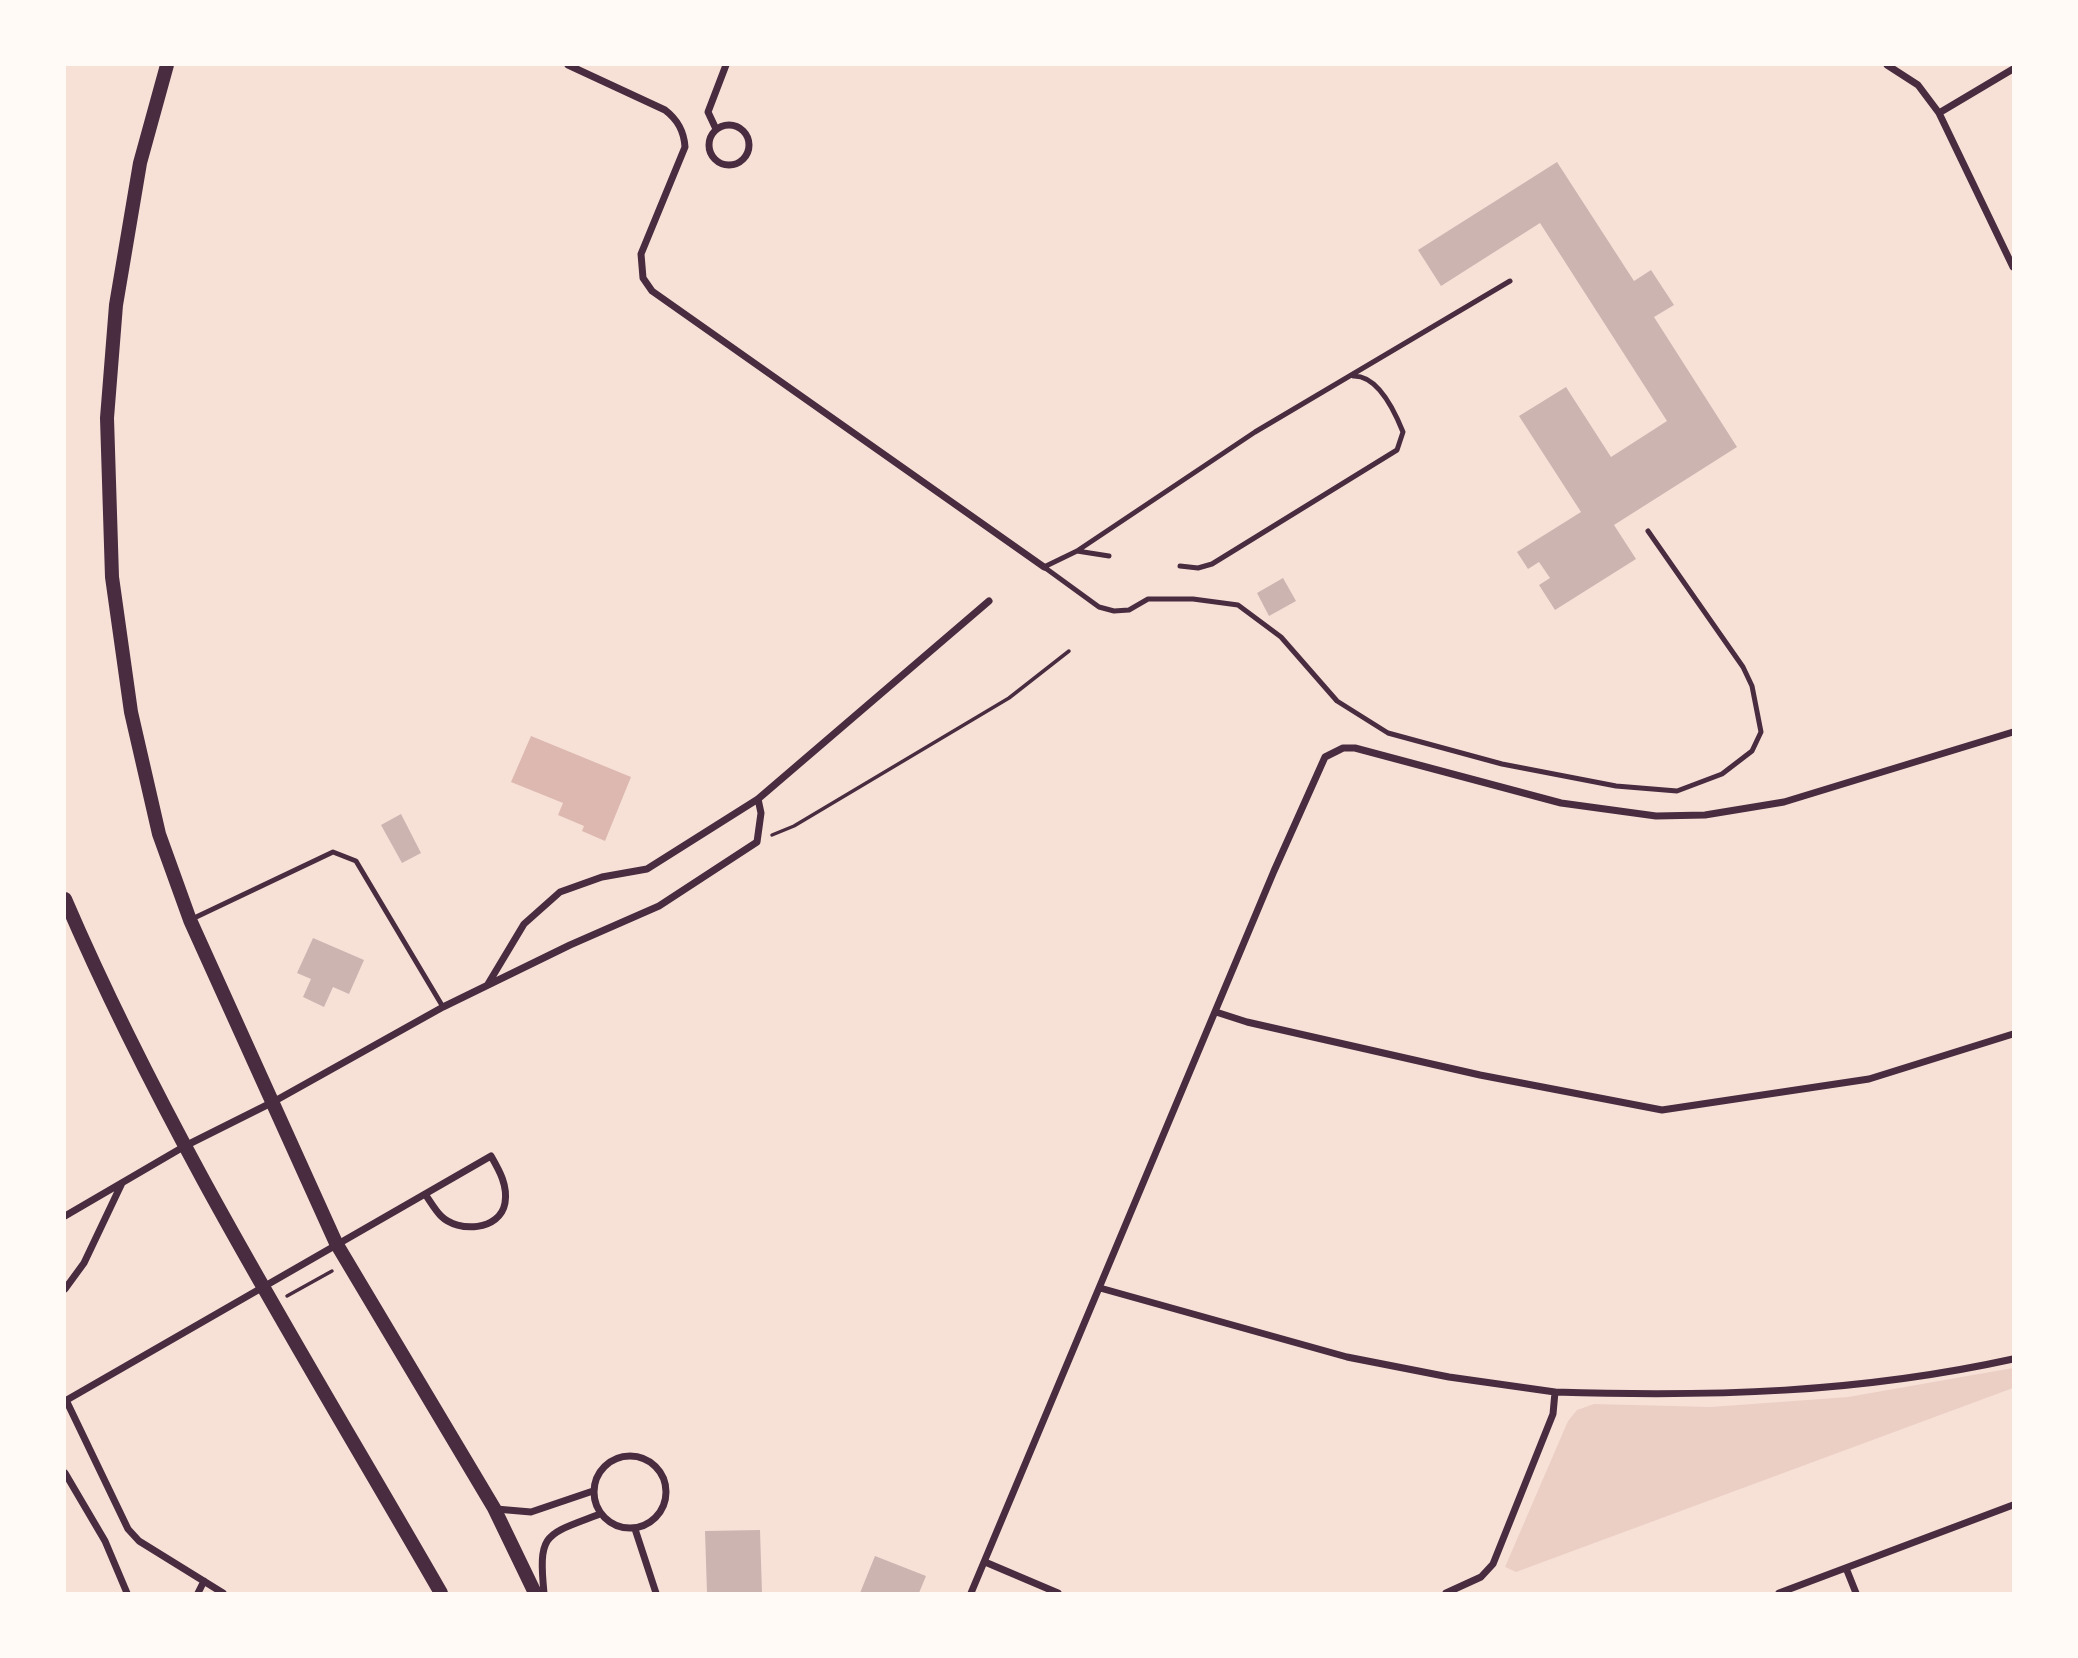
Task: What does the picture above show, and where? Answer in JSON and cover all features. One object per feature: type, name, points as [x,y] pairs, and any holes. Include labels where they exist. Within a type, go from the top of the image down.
[{"type":"main road","points":[[167,65],[140,163],[116,305],[107,418],[112,577],[131,712],[159,834],[190,920],[336,1243],[495,1508],[535,1593]]},
{"type":"main road","points":[[65,899],[123,1029],[185,1146],[441,1593]]},
{"type":"street","points":[[568,65],[646,99],[675,117],[684,134],[685,147],[681,158],[644,242],[640,264],[643,278],[671,305],[1044,567]]},
{"type":"street","points":[[716,129],[708,112],[726,65]]},
{"type":"street","points":[[1887,65],[1918,85],[1939,113],[2013,267]]},
{"type":"street","points":[[1939,113],[2013,69]]},
{"type":"street","points":[[726,125],[738,127],[746,135],[749,146],[746,156],[737,163],[725,165],[715,160],[709,150],[710,138],[716,129],[726,125]]},
{"type":"street","points":[[488,985],[524,924],[560,892],[602,877],[647,870],[758,799],[989,601]]},
{"type":"street","points":[[971,1593],[1325,757],[1343,748],[1355,748],[1561,803],[1656,816],[1705,815],[1784,802],[2013,732]]},
{"type":"street","points":[[65,1216],[185,1146],[273,1102],[443,1007],[659,906],[757,842],[761,813],[758,799]]},
{"type":"street","points":[[1216,1012],[1247,1022],[1480,1075],[1662,1110],[1869,1079],[2013,1034]]},
{"type":"street","points":[[223,1593],[139,1541],[128,1529],[66,1401],[264,1284],[491,1156],[502,1176],[505,1206],[497,1217],[485,1224],[474,1228],[458,1227],[441,1217],[425,1194]]},
{"type":"street","points":[[65,1289],[85,1263],[123,1182]]},
{"type":"street","points":[[1100,1288],[1347,1357],[1449,1377],[1555,1392],[1745,1394],[1862,1385],[2013,1359]]},
{"type":"street","points":[[1446,1593],[1468,1585],[1493,1564],[1553,1414],[1555,1392]]},
{"type":"street","points":[[633,1456],[654,1465],[666,1486],[666,1498],[655,1519],[635,1529],[609,1522],[600,1514],[593,1491],[601,1469],[610,1461],[633,1456]]},
{"type":"street","points":[[65,1474],[106,1541],[127,1593]]},
{"type":"street","points":[[495,1508],[531,1512],[593,1491]]},
{"type":"street","points":[[1779,1593],[2013,1506]]},
{"type":"street","points":[[544,1593],[540,1555],[544,1544],[563,1529],[600,1514]]},
{"type":"street","points":[[635,1529],[656,1593]]},
{"type":"street","points":[[985,1562],[1058,1593]]},
{"type":"street","points":[[1846,1568],[1856,1593]]},
{"type":"street","points":[[198,1593],[204,1581]]},
{"type":"lane","points":[[1510,281],[1255,432],[1077,551],[1044,567],[1098,607],[1114,611],[1129,610],[1148,599],[1194,598],[1238,605],[1281,637],[1337,701],[1388,733],[1502,764],[1616,786],[1677,791],[1722,774],[1752,751],[1761,732],[1752,686],[1743,667],[1648,531]]},
{"type":"lane","points":[[1180,566],[1198,568],[1212,564],[1397,450],[1403,432],[1396,417],[1371,381],[1350,376]]},
{"type":"lane","points":[[1077,551],[1109,556]]},
{"type":"lane","points":[[190,920],[333,852],[347,856],[356,861],[443,1007]]},
{"type":"path","points":[[757,842],[794,826],[1009,698],[1069,651]]},
{"type":"path","points":[[275,1303],[346,1263]]},
{"type":"shaded area","points":[[531,736],[631,777],[605,841],[582,831],[584,826],[558,815],[563,803],[511,782]]},
{"type":"shaded area","points":[[2013,1368],[2013,1388],[1516,1572],[1505,1567],[1568,1421],[1577,1410],[1594,1404],[1711,1407],[1848,1397]]},
{"type":"building","points":[[1557,162],[1634,281],[1651,270],[1674,305],[1654,317],[1737,447],[1614,525],[1636,559],[1555,610],[1539,585],[1550,578],[1539,562],[1528,569],[1517,552],[1581,512],[1519,416],[1566,387],[1611,457],[1667,421],[1540,223],[1441,286],[1418,250]]},
{"type":"building","points":[[1283,578],[1296,601],[1269,616],[1257,593]]},
{"type":"building","points":[[401,814],[421,853],[402,863],[381,825]]},
{"type":"building","points":[[313,938],[364,960],[349,994],[333,987],[324,1007],[303,997],[311,979],[297,973]]},
{"type":"building","points":[[760,1530],[762,1593],[707,1593],[705,1531]]},
{"type":"building","points":[[875,1556],[926,1576],[919,1593],[860,1593]]}]
